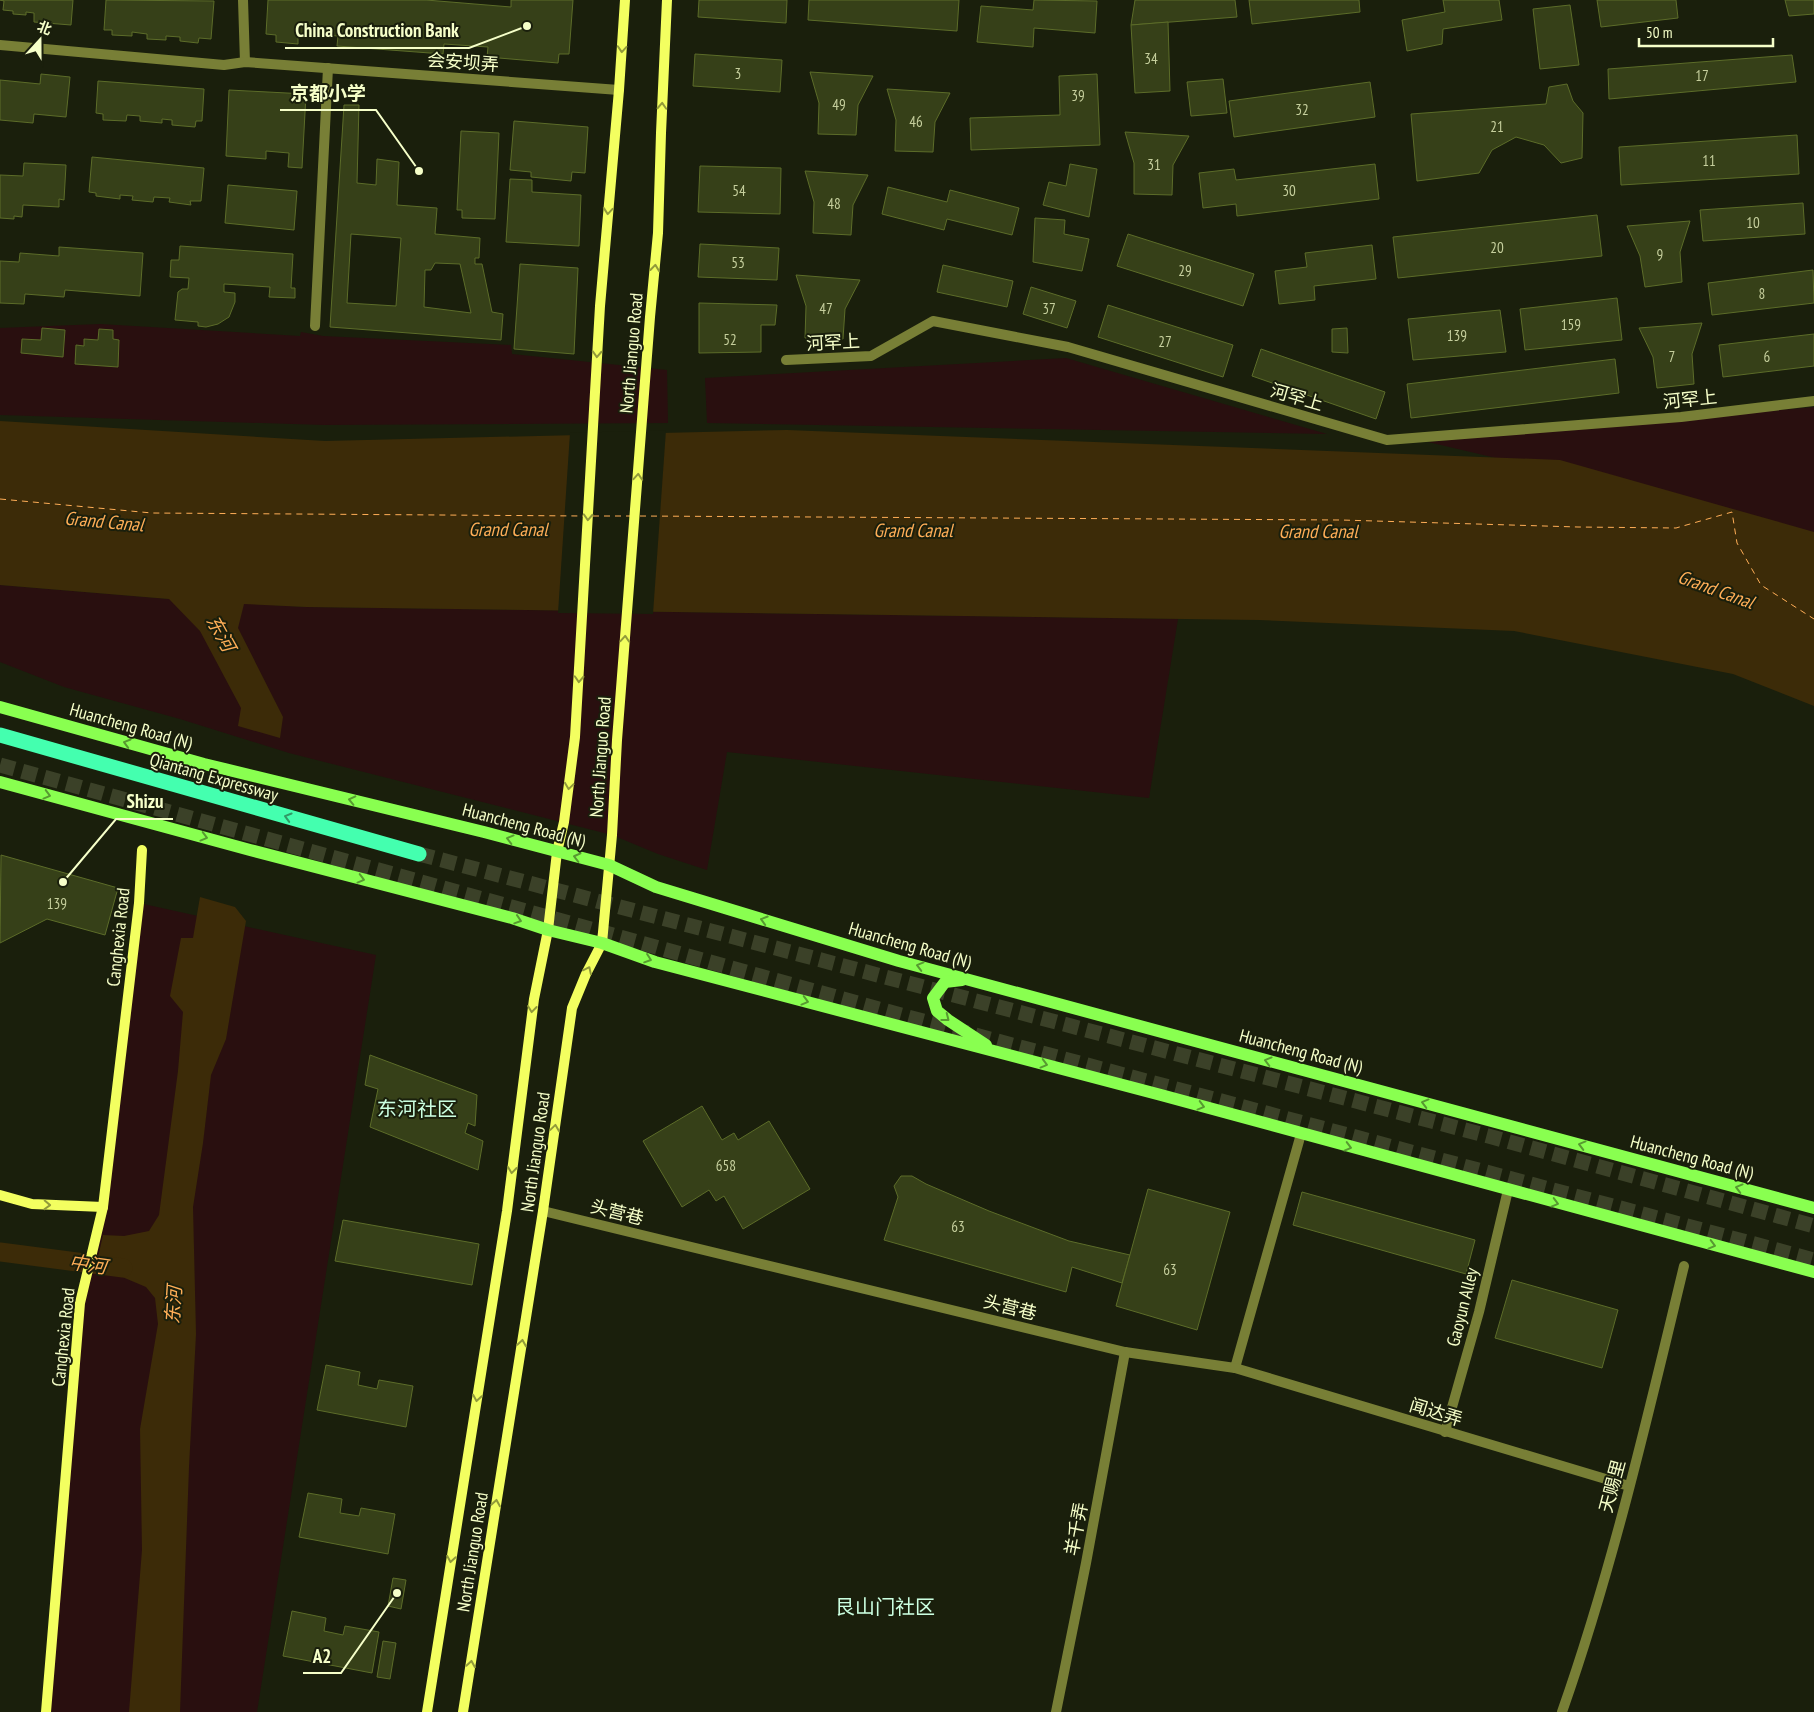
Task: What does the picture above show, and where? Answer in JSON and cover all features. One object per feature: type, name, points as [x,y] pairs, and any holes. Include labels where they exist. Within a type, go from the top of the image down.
[{"type":"highway","points":[[0,729],[84,760]]},
{"type":"highway","name":"Qiantang Expressway","points":[[0,735],[419,854]]},
{"type":"main road","name":"North Jianguo Road","points":[[427,1712],[507,1211],[534,999],[548,930],[557,852],[564,822],[575,737],[600,306],[625,0]]},
{"type":"main road","name":"North Jianguo Road","points":[[463,1712],[543,1211],[572,1008],[586,974],[602,943],[658,233],[660,133],[667,0]]},
{"type":"main road","name":"Huancheng Road (N)","points":[[0,707],[204,764],[475,829],[609,865],[656,887],[899,961],[1814,1208]]},
{"type":"main road","points":[[0,782],[512,918],[548,930],[602,943],[655,962],[1814,1272]]},
{"type":"main road","name":"Canghexia Road","points":[[46,1712],[80,1303],[103,1207],[139,904],[142,850]]},
{"type":"main road","points":[[967,979],[945,982],[933,998],[937,1011],[997,1052]]},
{"type":"main road","points":[[0,1195],[32,1204],[103,1207]]},
{"type":"street","points":[[243,0],[245,62]]},
{"type":"street","name":"会安坝弄","points":[[0,45],[224,65],[245,62],[619,90]]},
{"type":"street","points":[[316,326],[328,68]]},
{"type":"street","name":"河罕上","points":[[786,360],[871,356],[933,321],[1068,347],[1387,440],[1681,418],[1814,401]]},
{"type":"street","points":[[1235,1368],[1301,1134]]},
{"type":"street","name":"Gaoyun Alley","points":[[1445,1432],[1479,1312],[1508,1190]]},
{"type":"street","name":"头营巷","points":[[543,1211],[1125,1352],[1235,1368]]},
{"type":"street","name":"天赐里","points":[[1562,1712],[1583,1652],[1629,1486],[1684,1266]]},
{"type":"street","name":"羊千弄","points":[[1056,1712],[1125,1352]]},
{"type":"street","name":"闻达弄","points":[[1235,1368],[1629,1486]]},
{"type":"shaded area","points":[[100,324],[300,336],[301,332],[323,336],[511,345],[512,354],[667,370],[668,423],[324,425],[0,415],[0,328]]},
{"type":"shaded area","points":[[1066,358],[1327,434],[707,423],[705,378]]},
{"type":"shaded area","points":[[1814,407],[1814,533],[1428,442]]},
{"type":"shaded area","points":[[0,585],[169,599],[306,607],[1178,619],[1149,798],[727,752],[707,870],[658,854],[612,835],[289,753],[180,719],[64,687],[0,662]]},
{"type":"shaded area","points":[[139,903],[376,955],[257,1712],[46,1712],[80,1303],[103,1207]]},
{"type":"water","points":[[0,421],[325,441],[787,430],[1560,460],[1814,532],[1814,706],[1733,674],[1514,631],[1259,620],[306,607],[244,604],[238,628],[283,717],[280,738],[238,726],[241,708],[200,631],[169,599],[0,585]]},
{"type":"water","name":"东河","points":[[200,897],[235,907],[246,921],[226,1039],[211,1075],[193,1207],[196,1334],[180,1712],[129,1712],[142,1550],[140,1429],[158,1324],[155,1298],[146,1287],[120,1276],[95,1271],[103,1235],[124,1236],[149,1231],[159,1215],[178,1071],[183,1012],[170,996],[181,938],[193,938]]},
{"type":"pier","points":[[666,430],[653,614],[558,613],[570,433]]},
{"type":"building","points":[[0,0],[73,0],[71,25],[34,22],[34,13],[26,12],[26,15],[13,14],[13,11],[3,10],[4,1]]},
{"type":"building","points":[[106,0],[214,1],[211,39],[199,38],[198,43],[180,41],[180,37],[166,36],[166,40],[147,39],[147,34],[132,32],[132,36],[112,35],[112,30],[104,30]]},
{"type":"building","points":[[268,0],[426,0],[511,7],[511,0],[573,0],[569,54],[559,54],[558,63],[487,57],[488,47],[444,44],[443,54],[337,46],[338,36],[298,33],[298,44],[276,42],[276,35],[266,34]]},
{"type":"building","points":[[699,0],[787,0],[786,23],[698,17]]},
{"type":"building","points":[[809,0],[959,0],[957,31],[808,20]]},
{"type":"building","points":[[1034,0],[1097,1],[1095,33],[1034,28],[1033,47],[977,42],[981,6],[1033,10]]},
{"type":"building","points":[[1135,0],[1235,0],[1237,17],[1131,25]]},
{"type":"building","points":[[1249,0],[1359,0],[1360,12],[1252,24]]},
{"type":"building","points":[[1443,0],[1499,0],[1502,20],[1443,29],[1442,44],[1407,51],[1402,20],[1445,12]]},
{"type":"building","points":[[1597,0],[1676,0],[1678,18],[1601,27]]},
{"type":"building","points":[[1785,0],[1814,0],[1814,14],[1789,16]]},
{"type":"building","points":[[1570,5],[1579,65],[1540,69],[1533,9]]},
{"type":"building","points":[[1168,22],[1170,91],[1135,93],[1131,25]]},
{"type":"building","points":[[695,54],[782,60],[780,92],[693,86]]},
{"type":"building","points":[[1792,55],[1796,82],[1609,99],[1608,69]]},
{"type":"building","points":[[810,72],[873,76],[858,105],[856,135],[818,134],[819,103]]},
{"type":"building","points":[[41,74],[70,77],[66,117],[34,114],[33,123],[0,120],[0,80],[40,84]]},
{"type":"building","points":[[1097,74],[1100,145],[971,150],[970,118],[1060,115],[1059,76]]},
{"type":"building","points":[[1223,79],[1227,113],[1191,116],[1187,82]]},
{"type":"building","points":[[98,81],[204,89],[202,121],[196,121],[195,127],[172,125],[172,120],[162,119],[162,123],[140,121],[140,116],[127,115],[126,121],[103,120],[103,114],[96,113]]},
{"type":"building","points":[[1370,82],[1375,117],[1234,137],[1229,101]]},
{"type":"building","points":[[1567,84],[1573,101],[1583,113],[1582,158],[1561,163],[1544,145],[1516,137],[1492,150],[1479,173],[1417,181],[1411,114],[1546,104],[1549,87]]},
{"type":"building","points":[[887,89],[950,93],[935,122],[933,152],[895,151],[896,120]]},
{"type":"building","points":[[229,90],[306,94],[302,168],[288,167],[289,153],[266,151],[266,159],[226,156]]},
{"type":"building","points":[[344,105],[359,105],[357,183],[376,185],[377,159],[399,162],[397,205],[437,208],[435,234],[480,238],[479,258],[475,258],[475,264],[482,264],[492,312],[503,314],[501,340],[330,327]],"holes":[[[351,234],[401,238],[396,306],[347,303]],[[435,263],[460,264],[471,313],[424,307],[425,270],[431,270]]]},
{"type":"building","points":[[514,121],[588,127],[585,173],[572,172],[571,181],[531,177],[531,172],[510,170]]},
{"type":"building","points":[[461,131],[499,133],[495,219],[462,218],[462,210],[457,210]]},
{"type":"building","points":[[1125,132],[1189,136],[1173,165],[1172,195],[1134,194],[1134,163]]},
{"type":"building","points":[[1797,135],[1799,174],[1621,185],[1619,147]]},
{"type":"building","points":[[92,157],[204,168],[201,201],[190,201],[191,205],[169,202],[170,198],[154,197],[153,202],[132,200],[133,196],[120,195],[120,199],[96,196],[96,193],[89,192]]},
{"type":"building","points":[[24,163],[66,165],[64,200],[59,199],[59,207],[23,205],[22,217],[14,216],[14,219],[0,218],[0,175],[23,176]]},
{"type":"building","points":[[1070,164],[1097,169],[1089,217],[1043,205],[1049,182],[1066,186]]},
{"type":"building","points":[[1375,164],[1379,199],[1237,216],[1236,204],[1203,208],[1199,173],[1234,169],[1236,180]]},
{"type":"building","points":[[700,166],[781,168],[780,214],[698,212]]},
{"type":"building","points":[[805,171],[868,175],[853,205],[851,235],[813,233],[814,202]]},
{"type":"building","points":[[510,179],[532,180],[532,192],[581,195],[579,246],[506,242]]},
{"type":"building","points":[[228,185],[297,191],[294,230],[225,223]]},
{"type":"building","points":[[888,187],[947,202],[950,190],[1019,208],[1012,235],[947,219],[944,230],[882,214]]},
{"type":"building","points":[[1803,203],[1805,234],[1703,241],[1700,210]]},
{"type":"building","points":[[1597,215],[1602,256],[1398,278],[1393,237]]},
{"type":"building","points":[[1035,218],[1065,220],[1064,234],[1089,239],[1082,271],[1033,262]]},
{"type":"building","points":[[1690,221],[1680,252],[1682,282],[1645,287],[1640,256],[1627,226]]},
{"type":"building","points":[[1128,234],[1254,274],[1243,306],[1117,266]]},
{"type":"building","points":[[700,244],[779,248],[777,280],[698,277]]},
{"type":"building","points":[[1372,245],[1376,279],[1314,286],[1315,300],[1279,304],[1275,271],[1307,267],[1305,253]]},
{"type":"building","points":[[180,246],[293,254],[291,288],[295,288],[295,298],[269,297],[270,287],[224,284],[224,292],[235,293],[235,302],[229,317],[218,324],[206,327],[198,326],[198,322],[175,320],[178,292],[182,289],[188,289],[189,278],[170,277],[171,260],[179,260]]},
{"type":"building","points":[[59,247],[143,253],[140,296],[65,290],[64,297],[25,294],[24,304],[0,303],[0,261],[19,262],[20,253],[59,256]]},
{"type":"building","points":[[520,264],[578,268],[574,354],[514,349]]},
{"type":"building","points":[[943,265],[1013,281],[1007,307],[937,292]]},
{"type":"building","points":[[1813,270],[1814,303],[1712,315],[1708,283]]},
{"type":"building","points":[[796,275],[860,280],[845,309],[843,339],[805,338],[806,306]]},
{"type":"building","points":[[1031,287],[1076,301],[1067,328],[1023,314]]},
{"type":"building","points":[[1617,298],[1622,340],[1525,350],[1520,309]]},
{"type":"building","points":[[699,303],[777,305],[775,325],[761,325],[761,352],[699,353]]},
{"type":"building","points":[[1108,305],[1233,345],[1223,377],[1098,337]]},
{"type":"building","points":[[1500,310],[1506,352],[1413,360],[1408,319]]},
{"type":"building","points":[[1702,323],[1692,354],[1694,384],[1657,388],[1653,357],[1639,328]]},
{"type":"building","points":[[42,328],[65,330],[63,357],[21,353],[22,339],[41,340]]},
{"type":"building","points":[[1347,328],[1348,353],[1332,352],[1332,329]]},
{"type":"building","points":[[99,329],[113,330],[113,339],[119,340],[118,367],[75,364],[76,345],[84,346],[84,339],[98,340]]},
{"type":"building","points":[[1814,334],[1814,366],[1723,377],[1719,345]]},
{"type":"building","points":[[1261,349],[1385,392],[1376,419],[1252,376]]},
{"type":"building","points":[[1615,359],[1619,393],[1411,418],[1407,384]]},
{"type":"building","points":[[1,855],[118,888],[105,935],[47,919],[0,943]]},
{"type":"building","points":[[370,1055],[477,1095],[475,1126],[468,1123],[465,1133],[483,1141],[478,1170],[370,1127],[378,1089],[365,1085]]},
{"type":"building","points":[[702,1106],[722,1140],[734,1133],[738,1140],[769,1121],[810,1189],[743,1229],[724,1196],[716,1201],[709,1190],[682,1207],[643,1141]]},
{"type":"building","points":[[901,1176],[912,1176],[989,1211],[1069,1241],[1130,1255],[1122,1283],[1072,1267],[1066,1292],[884,1240],[898,1197],[894,1186]]},
{"type":"building","points":[[1148,1189],[1230,1212],[1197,1330],[1116,1306]]},
{"type":"building","points":[[1302,1192],[1475,1240],[1466,1274],[1293,1225]]},
{"type":"building","points":[[343,1220],[479,1244],[472,1285],[335,1261]]},
{"type":"building","points":[[1512,1280],[1618,1310],[1602,1368],[1495,1338]]},
{"type":"building","points":[[326,1365],[360,1372],[358,1385],[377,1389],[379,1380],[413,1386],[406,1427],[317,1410]]},
{"type":"building","points":[[308,1493],[342,1499],[340,1513],[359,1516],[361,1508],[395,1514],[388,1554],[299,1537]]},
{"type":"building","points":[[393,1578],[406,1580],[401,1609],[388,1606]]},
{"type":"building","points":[[292,1611],[326,1618],[324,1631],[343,1635],[345,1626],[379,1632],[372,1673],[283,1656]]},
{"type":"building","points":[[383,1641],[396,1643],[390,1679],[377,1677]]},
{"type":"waterway","name":"中河","points":[[0,1252],[123,1268]]},
{"type":"ferry route","points":[[0,499],[152,513],[584,516]]},
{"type":"ferry route","points":[[640,516],[1341,520],[1676,528],[1732,512],[1737,543],[1761,585],[1814,619]]},
{"type":"ferry route","points":[[593,516],[631,516]]},
{"type":"tunnel","points":[[0,765],[908,1017],[1814,1260]]},
{"type":"tunnel","points":[[419,854],[1492,1137],[1814,1226]]},
{"type":"place","name":"China Construction Bank","points":[[527,26]]},
{"type":"place","name":"京都小学","points":[[419,171]]},
{"type":"place","name":"Shizu","points":[[63,882]]},
{"type":"place","name":"A2","points":[[397,1593]]},
{"type":"district","name":"东河社区","points":[[417,1109]]},
{"type":"district","name":"艮山门社区","points":[[885,1607]]},
{"type":"water label","name":"Grand Canal","points":[[104,521]]},
{"type":"water label","name":"Grand Canal","points":[[508,529]]},
{"type":"water label","name":"Grand Canal","points":[[913,530]]},
{"type":"water label","name":"Grand Canal","points":[[1318,531]]},
{"type":"water label","name":"Grand Canal","points":[[1716,589]]}]
